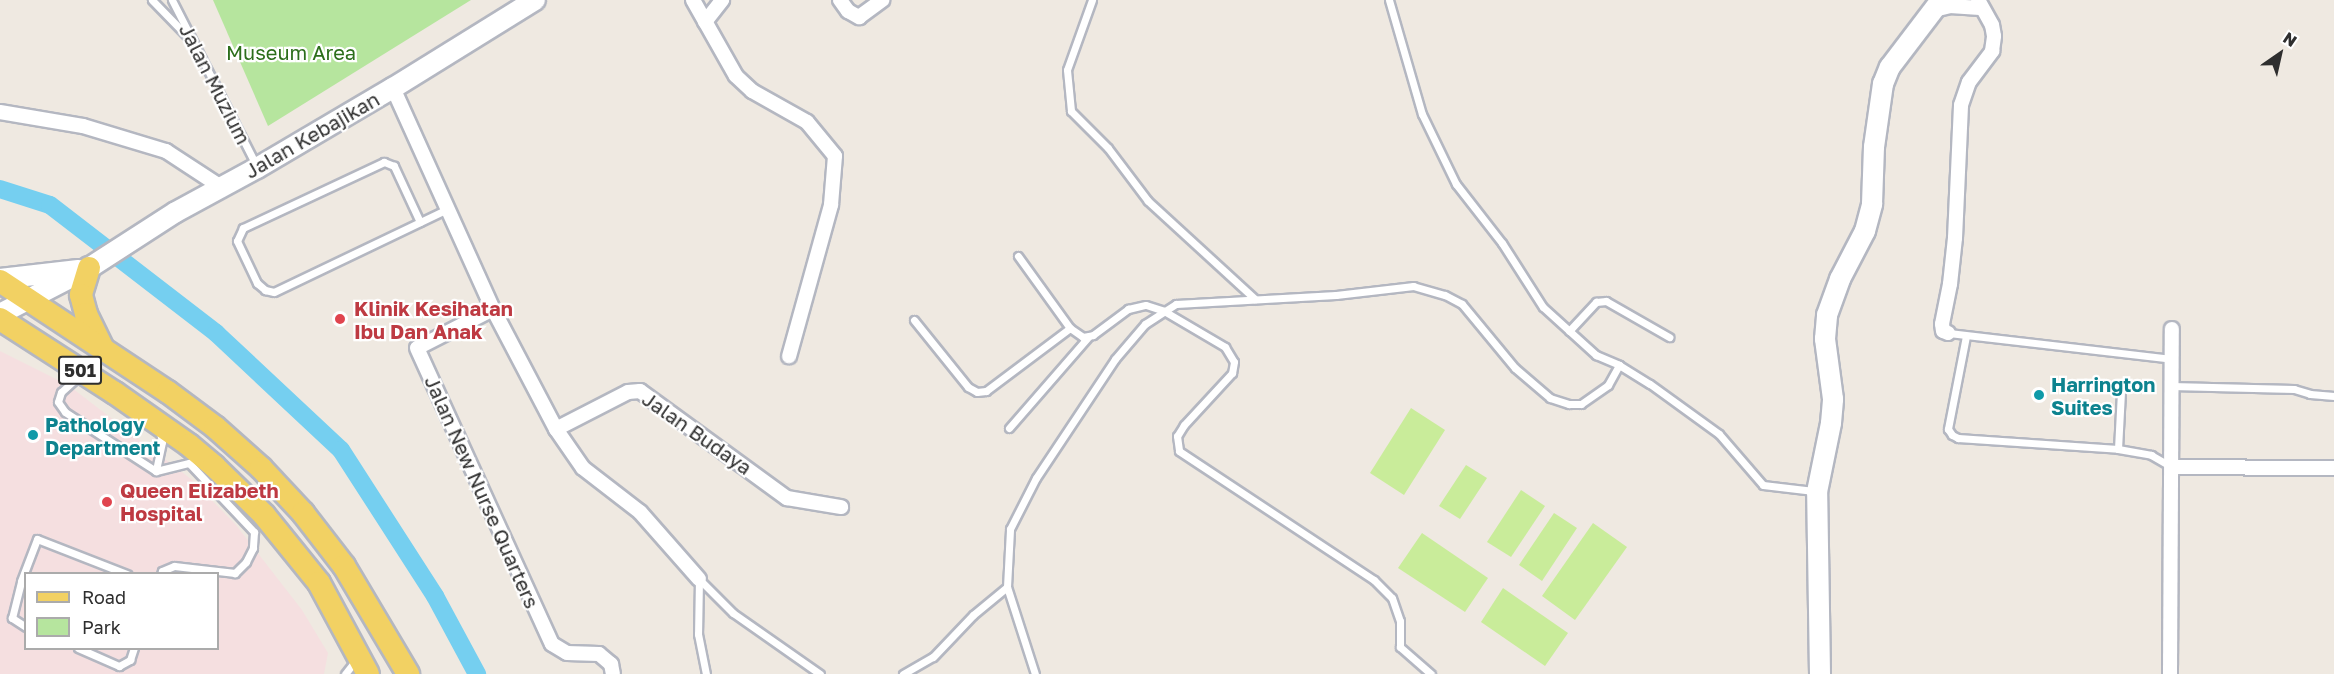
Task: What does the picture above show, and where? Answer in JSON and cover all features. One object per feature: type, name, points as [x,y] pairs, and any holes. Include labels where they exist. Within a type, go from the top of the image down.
[{"type":"main road","points":[[88,268],[81,295],[86,314],[103,349]]},
{"type":"main road","name":"501","points":[[0,280],[196,413],[254,461],[303,513],[344,566],[408,674]]},
{"type":"main road","name":"501","points":[[0,318],[159,423],[214,466],[264,515],[319,583],[364,665]]},
{"type":"main road","points":[[319,583],[328,567],[335,563],[344,566]]},
{"type":"street","name":"Jalan Kebajikan","points":[[0,314],[31,300],[88,268],[176,212],[257,168],[393,88],[535,0]]},
{"type":"street","points":[[693,0],[736,76],[752,91],[807,122],[835,156],[831,205],[789,356]]},
{"type":"street","points":[[705,22],[722,0]]},
{"type":"street","points":[[840,0],[848,11],[859,16],[882,0]]},
{"type":"street","points":[[1820,674],[1817,492],[1832,411],[1831,379],[1825,339],[1831,299],[1865,231],[1872,204],[1874,147],[1883,84],[1890,67],[1938,5],[1979,4],[1992,26],[1994,36],[1992,51],[1969,82],[1961,105],[1956,238],[1942,324],[1943,331],[1948,333]]},
{"type":"street","points":[[393,88],[493,309],[556,429],[583,468],[640,512],[699,579]]},
{"type":"street","points":[[0,112],[83,126],[166,151],[221,187]]},
{"type":"street","name":"Jalan Kebajikan","points":[[0,280],[88,268]]},
{"type":"street","name":"Jalan New Nurse Quarters","points":[[493,309],[417,348],[552,644],[567,653],[599,654],[611,664],[613,674]]},
{"type":"street","points":[[2170,674],[2172,329]]},
{"type":"street","name":"Jalan Budaya","points":[[556,429],[628,392],[640,391],[787,498],[841,507]]},
{"type":"street","points":[[2172,466],[2334,468]]},
{"type":"lane","points":[[152,0],[192,41]]},
{"type":"lane","name":"Jalan Muzium","points":[[172,0],[257,168]]},
{"type":"lane","points":[[1092,0],[1067,70],[1071,111],[1108,148],[1148,201],[1255,299]]},
{"type":"lane","points":[[1389,0],[1422,114],[1456,184],[1502,243],[1544,307],[1596,355],[1620,365],[1719,434],[1763,485],[1817,492]]},
{"type":"lane","points":[[420,222],[394,166],[384,162],[243,228],[237,241],[257,283],[265,290],[274,292],[420,222],[447,209]]},
{"type":"lane","points":[[1018,256],[1070,328],[1083,337],[1089,337]]},
{"type":"lane","points":[[1035,674],[1007,587],[1010,529],[1036,478],[1115,359],[1145,324],[1176,304],[1336,295],[1413,286],[1445,295],[1462,303],[1529,382],[1550,398],[1569,404],[1581,404],[1608,385],[1620,365]]},
{"type":"lane","points":[[1569,331],[1596,302],[1606,301],[1669,337]]},
{"type":"lane","points":[[1009,428],[1089,337],[1128,309],[1140,305],[1164,311],[1225,347],[1234,362],[1232,373],[1177,436],[1179,451],[1374,580],[1392,598],[1400,621],[1401,647],[1431,674]]},
{"type":"lane","points":[[914,320],[968,387],[977,392],[986,391],[1070,328]]},
{"type":"lane","points":[[1948,333],[2172,359]]},
{"type":"lane","points":[[1966,336],[1948,429],[1952,435],[1958,438],[2118,449],[2151,455],[2172,466]]},
{"type":"lane","points":[[83,372],[61,392],[58,402],[65,412],[156,471],[189,463],[254,532],[253,548],[246,562],[235,573],[174,566],[162,572]]},
{"type":"lane","points":[[2171,386],[2294,389],[2310,394],[2334,396]]},
{"type":"lane","points":[[2118,449],[2121,391]]},
{"type":"lane","points":[[156,471],[162,442],[159,423]]},
{"type":"lane","points":[[25,572],[38,539],[124,572]]},
{"type":"lane","points":[[24,574],[12,618],[24,626]]},
{"type":"lane","points":[[699,579],[698,634],[706,674]]},
{"type":"lane","points":[[699,579],[733,613],[820,674]]},
{"type":"lane","points":[[903,674],[933,657],[973,615],[1007,587]]},
{"type":"lane","points":[[83,650],[119,666],[130,660],[133,650]]},
{"type":"lane","points":[[345,674],[364,665]]},
{"type":"shaded area","name":"Queen Elizabeth Hospital","points":[[0,351],[68,385],[191,479],[236,525],[302,610],[328,653],[324,674],[0,674]]},
{"type":"green space","name":"Museum Area","points":[[213,0],[471,0],[268,126]]},
{"type":"green space","points":[[1411,408],[1445,430],[1404,495],[1370,473]]},
{"type":"green space","points":[[1466,465],[1487,478],[1460,519],[1439,506]]},
{"type":"green space","points":[[1521,490],[1545,506],[1511,557],[1487,542]]},
{"type":"green space","points":[[1554,513],[1577,528],[1542,581],[1519,565]]},
{"type":"green space","points":[[1593,523],[1627,547],[1575,620],[1542,596]]},
{"type":"green space","points":[[1422,533],[1488,578],[1465,612],[1398,568]]},
{"type":"green space","points":[[1503,588],[1568,633],[1545,666],[1481,622]]},
{"type":"waterway","points":[[0,189],[50,205],[216,333],[341,450],[435,596],[477,674]]},
{"type":"place","name":"Klinik Kesihatan Ibu Dan Anak","points":[[340,319]]},
{"type":"place","name":"Harrington Suites","points":[[2039,395]]},
{"type":"place","name":"Pathology Department","points":[[33,435]]},
{"type":"place","name":"Queen Elizabeth Hospital","points":[[107,502]]}]
